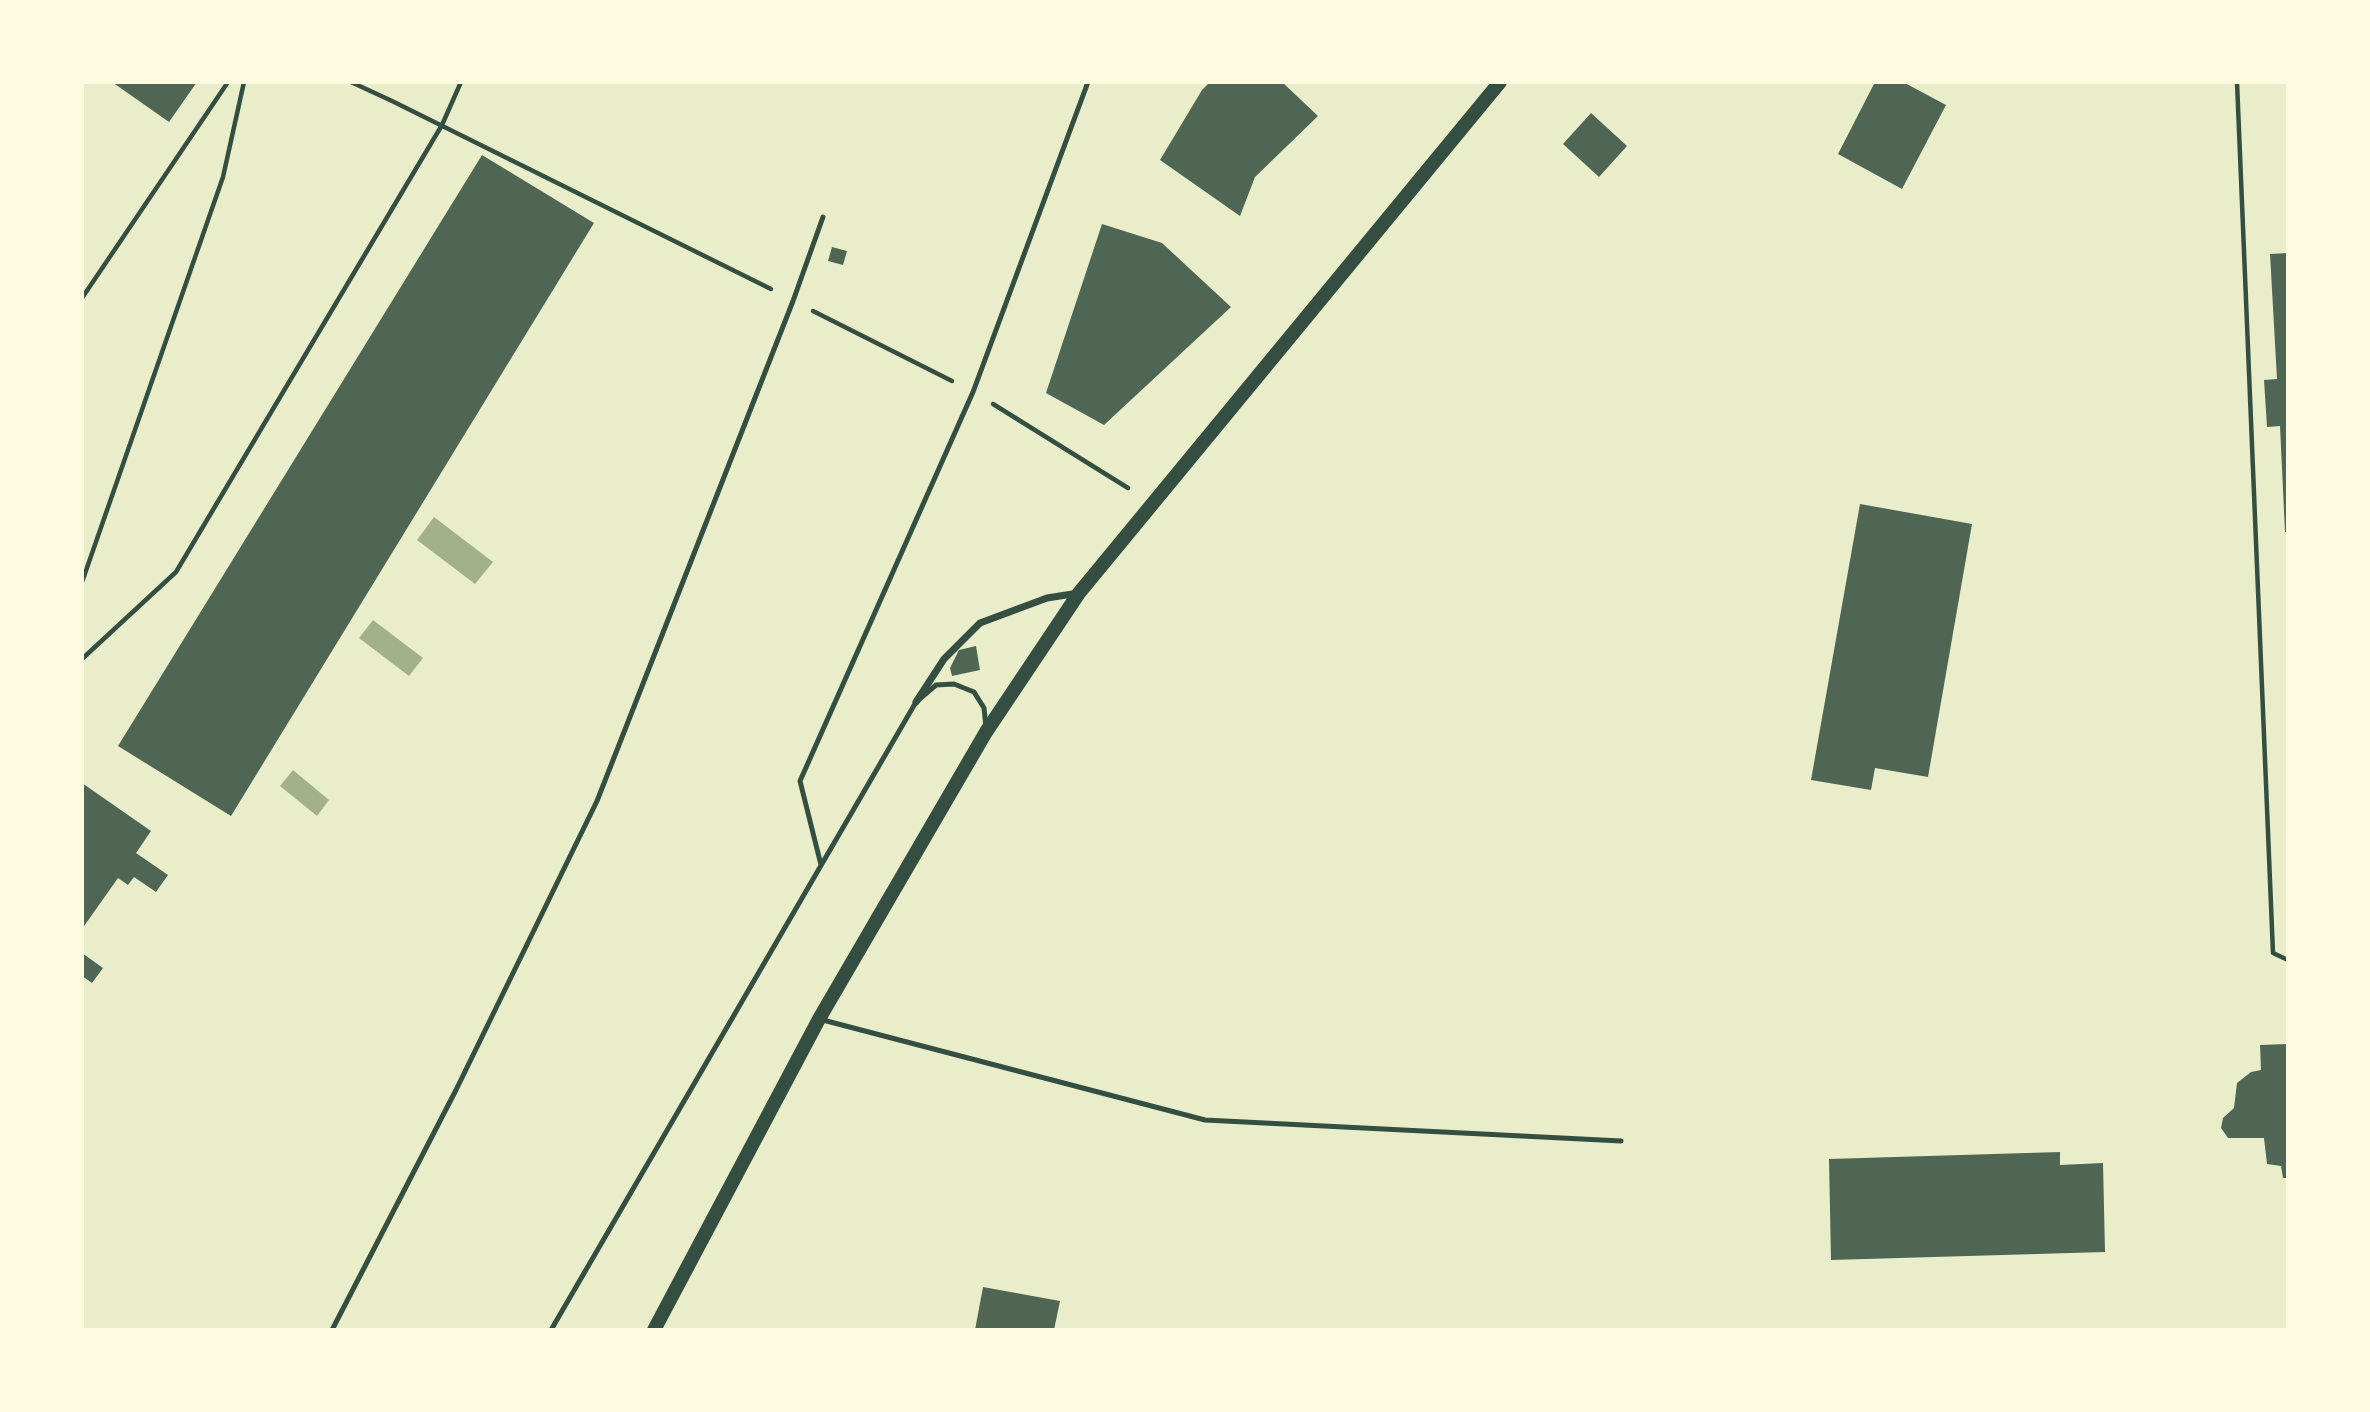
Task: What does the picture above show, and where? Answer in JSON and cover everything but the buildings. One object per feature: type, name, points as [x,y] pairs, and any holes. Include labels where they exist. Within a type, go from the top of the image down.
[{"type":"main road","points":[[654,1330],[819,1019],[986,732],[1079,593],[1500,82]]},
{"type":"street","points":[[915,702],[944,659],[981,624],[1047,598],[1079,593]]},
{"type":"lane","points":[[821,865],[800,781],[973,392],[1088,82]]},
{"type":"lane","points":[[332,1330],[456,1090],[597,801],[823,218]]},
{"type":"lane","points":[[551,1330],[915,702],[936,685],[954,684],[974,692],[984,708],[986,732]]},
{"type":"lane","points":[[819,1019],[1205,1120],[1622,1141]]},
{"type":"path","points":[[82,298],[228,82]]},
{"type":"path","points":[[82,582],[223,177],[244,82]]},
{"type":"path","points":[[351,82],[603,205]]},
{"type":"path","points":[[82,659],[176,572],[442,125],[461,82]]},
{"type":"path","points":[[2237,82],[2273,953],[2288,960]]},
{"type":"path","points":[[973,392],[1153,504]]},
{"type":"shaded area","points":[[434,517],[493,562],[475,584],[417,540]]},
{"type":"shaded area","points":[[373,620],[423,658],[409,676],[359,638]]},
{"type":"shaded area","points":[[293,770],[329,800],[317,816],[280,786]]}]
